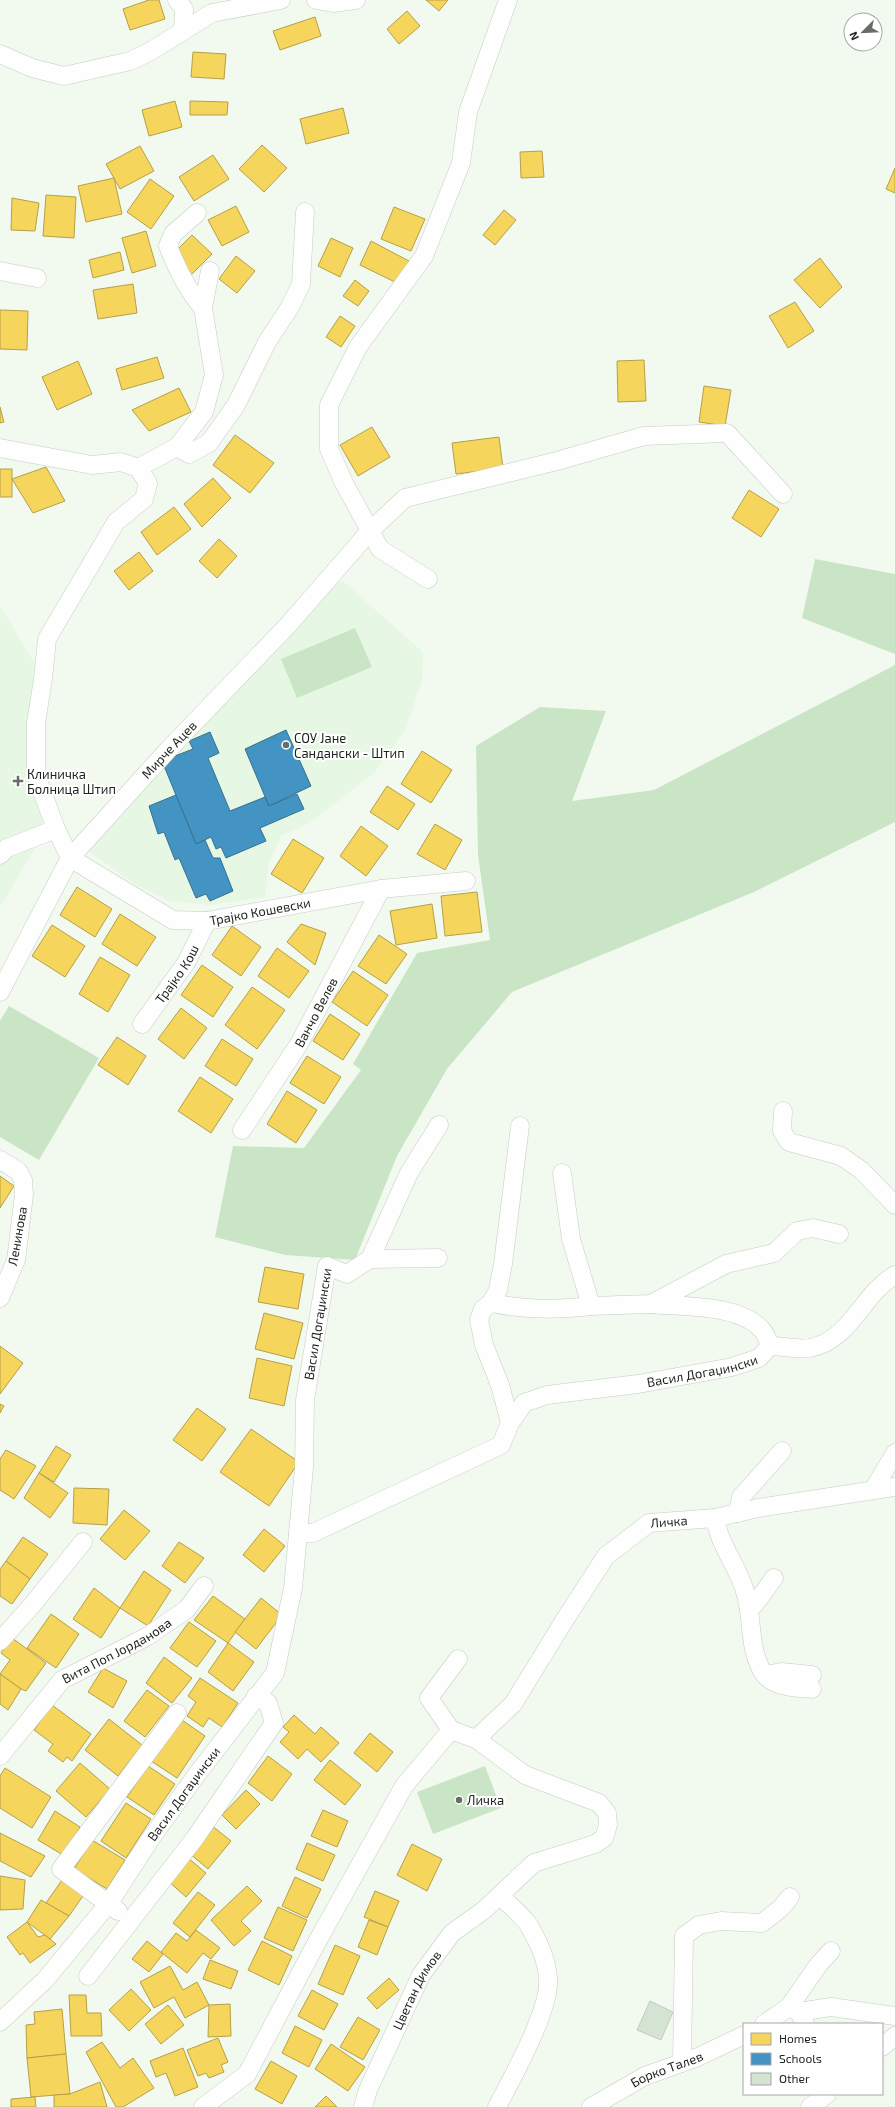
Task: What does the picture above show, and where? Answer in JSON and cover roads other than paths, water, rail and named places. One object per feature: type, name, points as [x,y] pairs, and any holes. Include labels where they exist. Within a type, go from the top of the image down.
[{"type":"street","points":[[177,0],[184,9],[183,31]]},
{"type":"street","points":[[0,54],[32,68],[64,76],[130,61],[151,51],[212,13],[281,0]]},
{"type":"street","points":[[316,0],[333,3],[356,0]]},
{"type":"street","points":[[428,579],[380,549],[344,483],[329,450],[329,405],[358,347],[424,256],[461,163],[468,112],[508,0]]},
{"type":"street","points":[[197,212],[173,234],[168,246],[176,268],[192,296],[203,308]]},
{"type":"street","points":[[177,447],[189,454],[209,442],[236,405],[266,342],[290,307],[301,284],[305,212]]},
{"type":"street","points":[[0,271],[37,278]]},
{"type":"street","points":[[138,468],[177,447],[204,412],[214,375],[203,308],[210,271]]},
{"type":"street","name":"Мирче Ацев","points":[[0,992],[70,858],[167,751],[289,624],[370,530],[405,498],[557,461],[644,436],[727,433],[783,494]]},
{"type":"street","points":[[0,448],[92,465],[121,462],[138,468],[148,483],[144,499],[116,522],[47,639],[44,679],[36,723],[36,775],[56,829],[70,858]]},
{"type":"street","points":[[0,855],[7,848],[56,829]]},
{"type":"street","name":"Трајко Кошевски","points":[[70,858],[173,920],[207,921],[381,889],[466,881]]},
{"type":"street","name":"Ванчо Велев","points":[[242,1130],[299,1044],[381,889]]},
{"type":"street","name":"Трајко Кош","points":[[142,1024],[186,963],[207,921]]},
{"type":"street","points":[[783,1111],[782,1131],[789,1142],[841,1156],[861,1170],[895,1205]]},
{"type":"street","points":[[438,1258],[370,1259],[409,1173],[439,1125]]},
{"type":"street","points":[[510,1423],[500,1385],[484,1345],[478,1320],[483,1309],[491,1303],[498,1290],[503,1264],[520,1126]]},
{"type":"street","name":"Ленинова","points":[[0,1160],[18,1171],[23,1180],[24,1195],[16,1260],[0,1298]]},
{"type":"street","points":[[562,1173],[571,1239],[591,1306]]},
{"type":"street","points":[[651,1304],[726,1264],[774,1253],[797,1231],[813,1228],[839,1234]]},
{"type":"street","name":"Васил Догаџински","points":[[0,2022],[45,1980],[110,1903],[150,1841],[256,1696],[275,1673],[281,1651],[293,1588],[304,1468],[305,1400],[327,1266],[347,1274],[370,1259]]},
{"type":"street","name":"Васил Догаџински","points":[[298,1533],[312,1533],[501,1445],[510,1423],[524,1404],[547,1395],[638,1384],[732,1367],[759,1358],[770,1346],[809,1348],[829,1342],[851,1322],[882,1283],[895,1275]]},
{"type":"street","points":[[491,1303],[517,1308],[556,1310],[591,1306],[651,1304],[730,1312],[749,1318],[763,1330],[770,1346]]},
{"type":"street","points":[[738,1513],[741,1497],[782,1451]]},
{"type":"street","points":[[874,1490],[895,1453]]},
{"type":"street","name":"Личка","points":[[476,1739],[513,1704],[606,1556],[649,1523],[716,1518],[895,1487]]},
{"type":"street","points":[[716,1518],[718,1534],[744,1588],[749,1608],[753,1649],[764,1675],[784,1686],[812,1682]]},
{"type":"street","points":[[0,1641],[33,1604],[83,1542]]},
{"type":"street","points":[[749,1608],[755,1604],[774,1578]]},
{"type":"street","name":"Вита Поп Јорданова","points":[[0,1756],[62,1680],[148,1636],[187,1609],[204,1586]]},
{"type":"street","points":[[458,1659],[429,1698],[451,1730],[476,1739]]},
{"type":"street","points":[[88,1976],[195,1838],[274,1723],[268,1703],[256,1696]]},
{"type":"street","points":[[130,1920],[110,1903],[61,1869],[177,1712]]},
{"type":"street","points":[[203,2107],[247,2074],[317,1942],[404,1786],[451,1730]]},
{"type":"street","name":"Цветан Димов","points":[[363,2107],[368,2090],[421,1976],[452,1933],[500,1896],[534,1863],[595,1844],[604,1838],[608,1825],[607,1813],[599,1802],[524,1775],[476,1739]]},
{"type":"street","points":[[497,2107],[527,2048],[544,2005],[548,1979],[541,1951],[527,1923],[500,1896]]},
{"type":"street","points":[[682,2063],[684,1936],[699,1925],[721,1921],[762,1922],[781,1908],[790,1897]]},
{"type":"street","points":[[798,2014],[819,1964],[831,1951]]},
{"type":"street","points":[[767,2023],[798,2014],[831,2007],[895,2016]]},
{"type":"street","name":"Борко Талев","points":[[591,2107],[645,2076],[682,2063],[743,2035]]},
{"type":"street","points":[[883,2046],[895,2036]]},
{"type":"place","name":"СОУ Јане Сандански - Штип","points":[[286,745]]},
{"type":"place","name":"Клиничка Болница Штип","points":[[18,781]]},
{"type":"place","name":"Личка","points":[[459,1800]]}]
